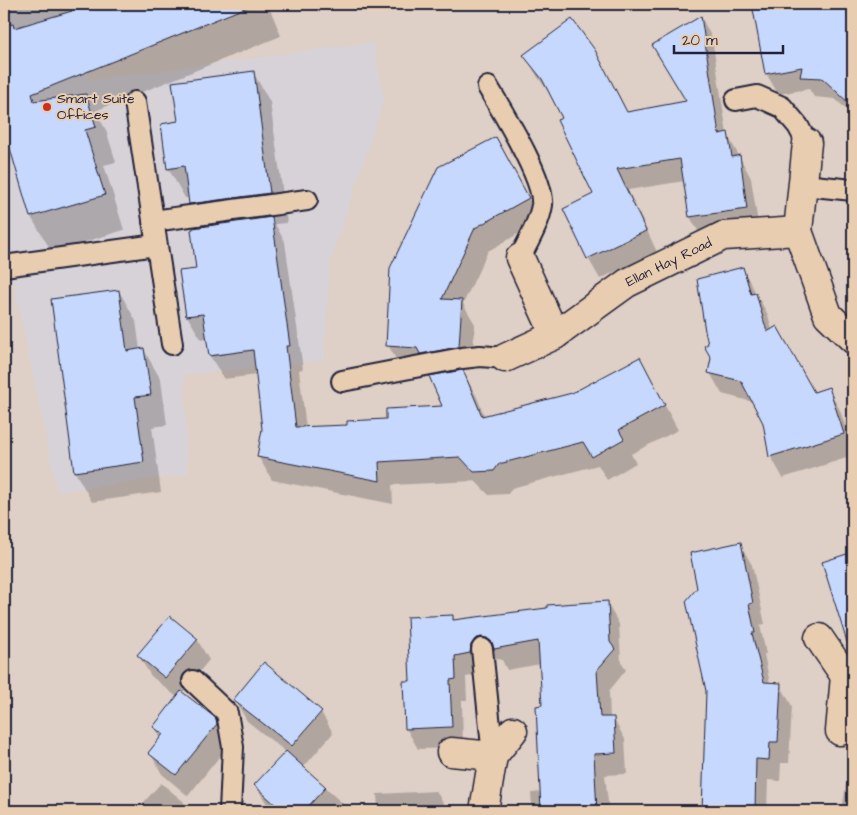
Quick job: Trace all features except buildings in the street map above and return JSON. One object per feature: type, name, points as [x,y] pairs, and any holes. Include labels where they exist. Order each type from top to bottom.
[{"type":"street","points":[[807,143],[798,231],[828,315],[853,340]]},
{"type":"street","name":"Ellan Hay Road","points":[[505,358],[555,335],[626,282],[723,236],[798,231]]},
{"type":"street","points":[[520,258],[555,335]]},
{"type":"street","points":[[819,638],[849,674],[840,731]]},
{"type":"street","points":[[484,811],[493,756],[513,731]]},
{"type":"street","points":[[452,752],[493,756]]},
{"type":"lane","points":[[488,87],[526,154],[538,184],[542,203],[536,225],[520,258]]},
{"type":"lane","points":[[736,100],[757,96],[782,107],[798,126],[807,143]]},
{"type":"lane","points":[[135,102],[172,344]]},
{"type":"lane","points":[[803,185],[853,190]]},
{"type":"lane","points":[[152,221],[307,200]]},
{"type":"lane","points":[[4,266],[156,245]]},
{"type":"lane","points":[[342,381],[462,358],[480,356],[505,358]]},
{"type":"lane","points":[[482,649],[493,756]]},
{"type":"lane","points":[[193,681],[227,713],[234,747],[230,811]]},
{"type":"shaded area","points":[[20,4],[56,4],[90,80],[373,42],[384,100],[330,262],[324,360],[184,375],[188,474],[57,492],[4,236],[4,8]]},
{"type":"place","name":"Smart Suite Offices","points":[[47,107]]}]
